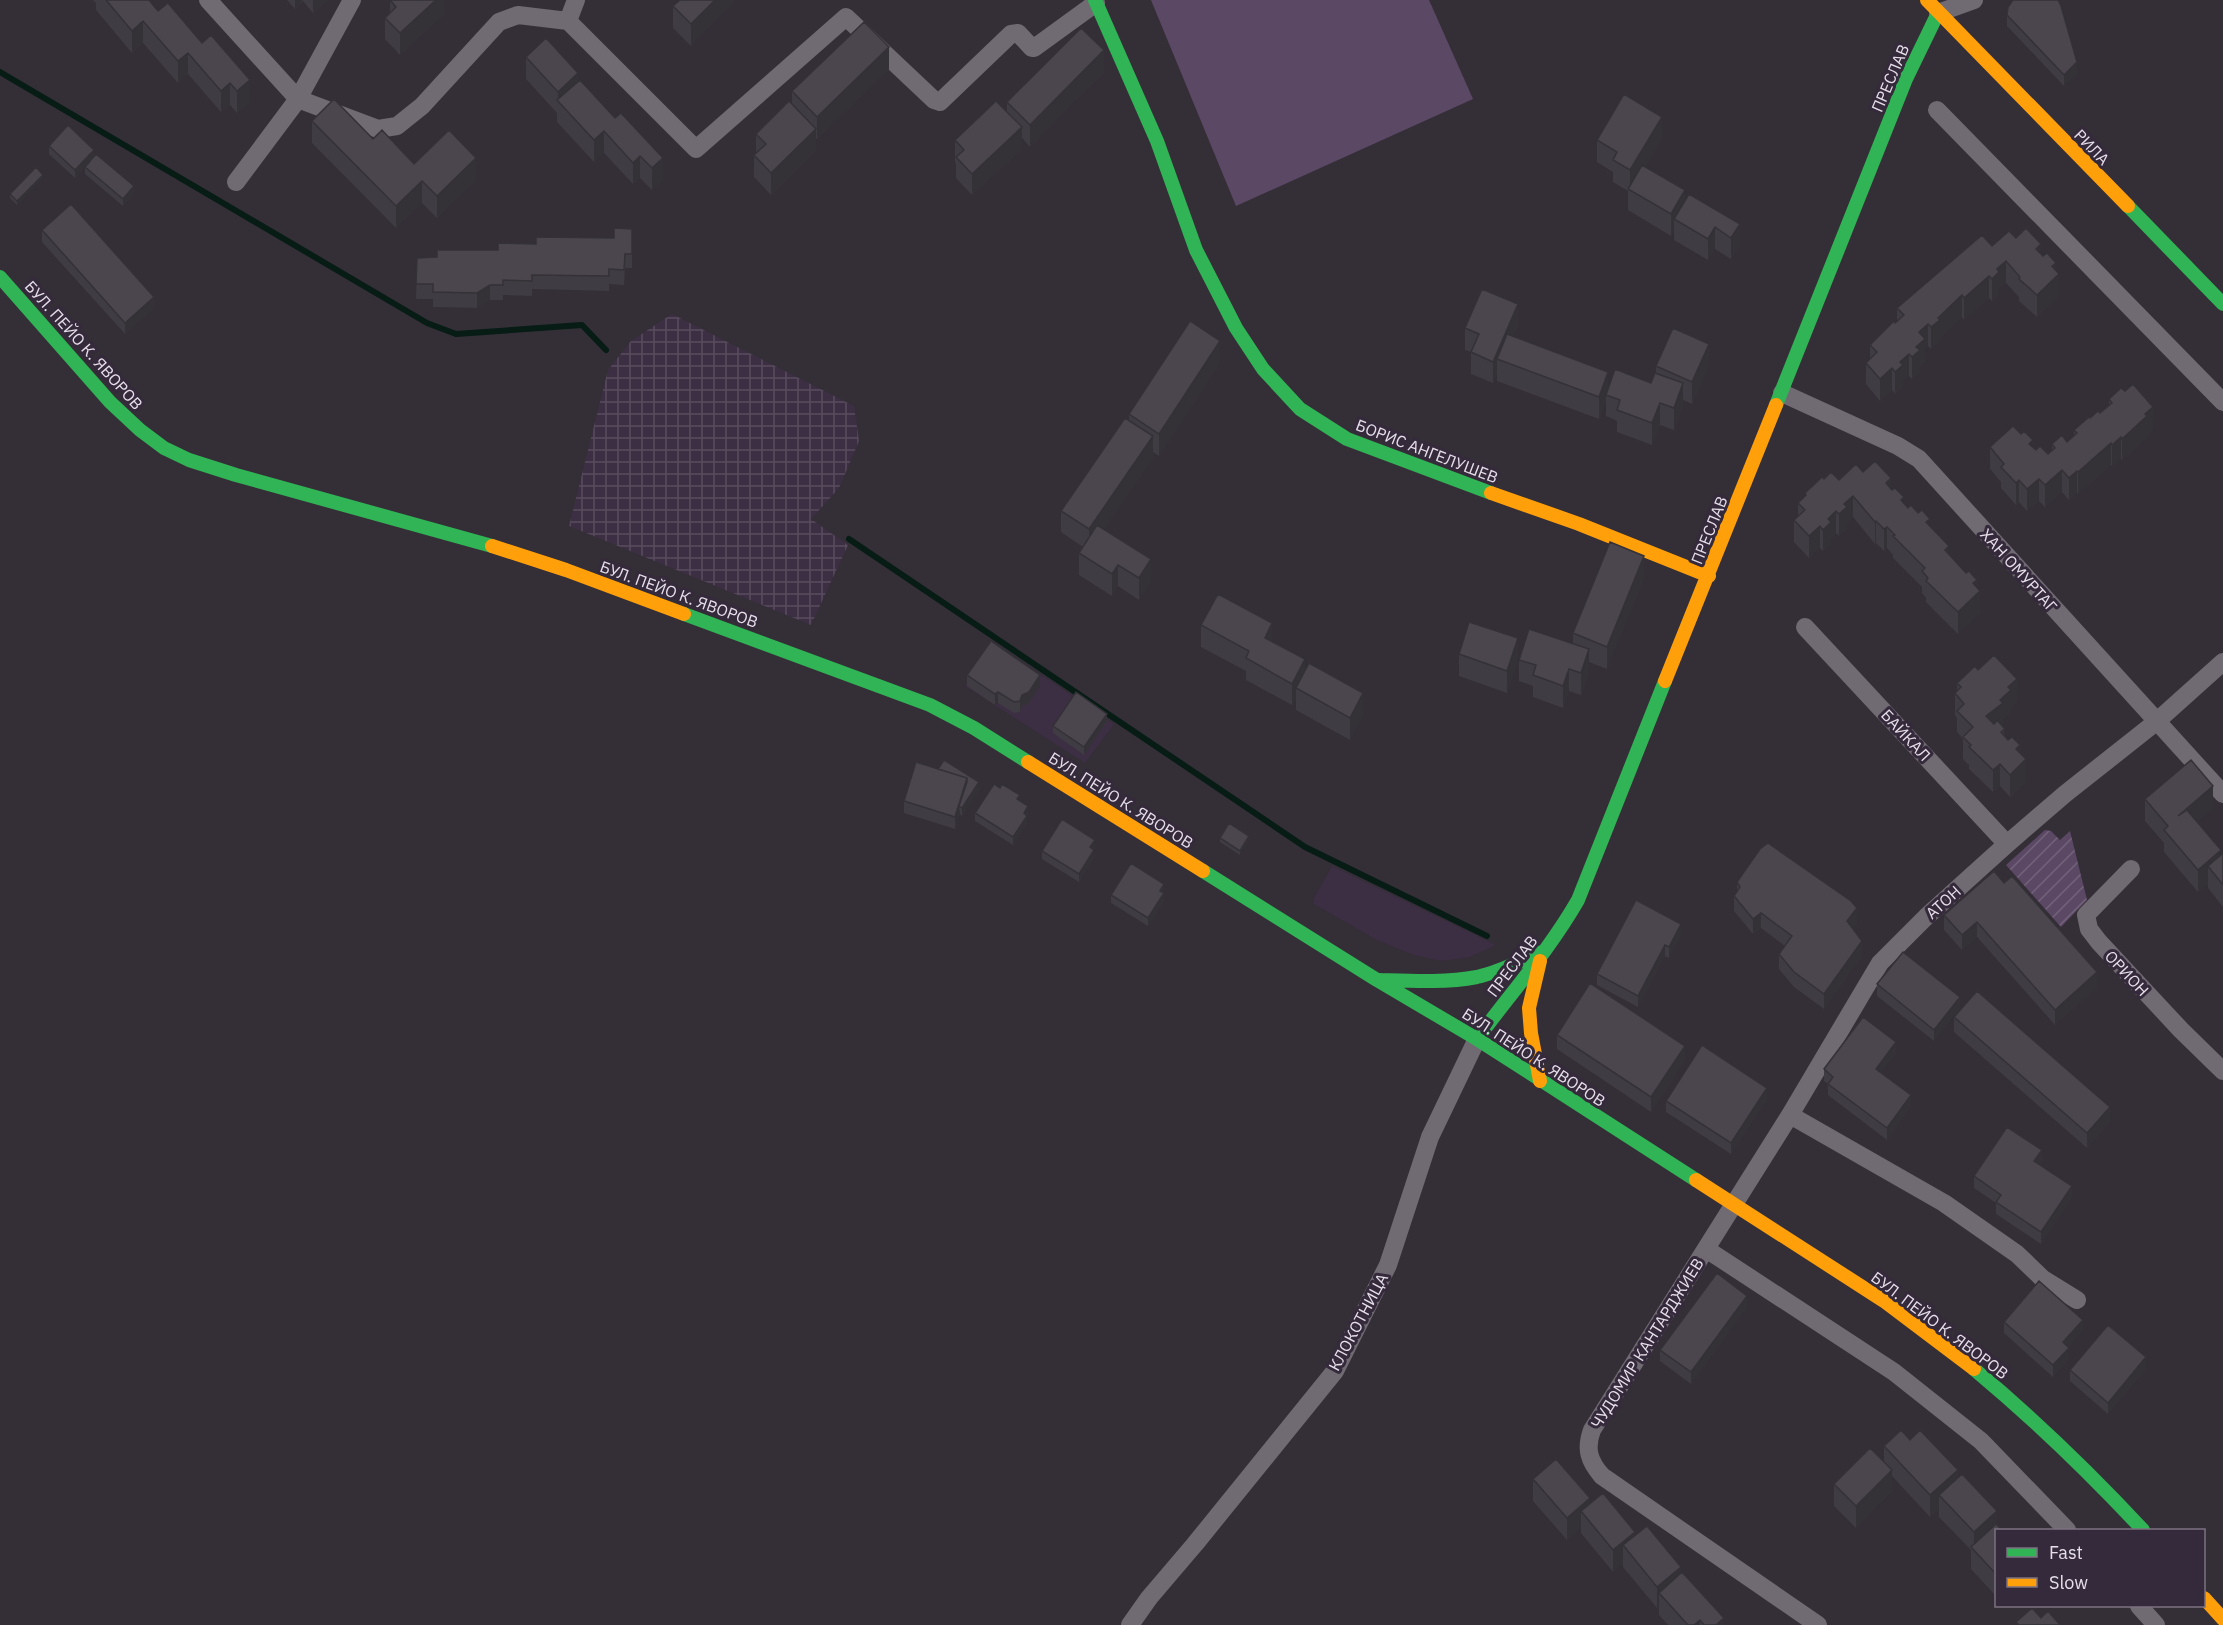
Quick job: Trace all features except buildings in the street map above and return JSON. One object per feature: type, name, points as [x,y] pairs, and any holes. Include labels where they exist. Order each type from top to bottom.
[{"type":"street","points":[[208,0],[298,99],[378,129],[398,126],[422,106],[499,22],[518,15],[568,21],[696,149],[846,8],[934,100],[940,102],[1011,34],[1018,33],[1034,48],[1095,2]]},
{"type":"street","points":[[236,182],[298,99],[352,0]]},
{"type":"street","points":[[568,21],[576,0]]},
{"type":"street","points":[[1932,6],[1974,0]]},
{"type":"street","name":"БОРИС АНГЕЛУШЕВ","points":[[1095,2],[1157,141],[1197,250],[1236,328],[1263,369],[1300,409],[1347,439],[1461,483],[1579,524],[1709,576]]},
{"type":"street","name":"РИЛА","points":[[1932,6],[2223,304]]},
{"type":"street","name":"ПРЕСЛАВ","points":[[1477,1039],[1569,919],[1578,900],[1782,393],[1906,79],[1932,6]]},
{"type":"street","points":[[1937,110],[2223,402]]},
{"type":"street","name":"БУЛ. ПЕЙО К. ЯВОРОВ","points":[[0,276],[110,402],[140,430],[164,448],[189,460],[236,476],[453,534],[566,570],[930,705],[967,724],[1377,980],[1477,1039],[1884,1301],[1951,1350],[2052,1437],[2087,1470],[2142,1529]]},
{"type":"street","name":"ХАН ОМУРТАГ","points":[[1782,393],[1898,446],[1919,459],[2223,794]]},
{"type":"street","name":"БАЙКАЛ","points":[[1805,627],[2007,844]]},
{"type":"street","name":"АТОН","points":[[1734,1204],[1880,963],[1926,917],[2007,844],[2064,794],[2156,722],[2223,662]]},
{"type":"street","name":"ОРИОН","points":[[2131,869],[2086,915],[2089,928],[2166,1015],[2223,1071]]},
{"type":"street","points":[[1377,980],[1463,979],[1490,974],[1542,952]]},
{"type":"street","points":[[1540,1081],[1529,1008],[1542,952]]},
{"type":"street","name":"КЛОКОТНИЦА","points":[[1130,1625],[1149,1598],[1335,1371],[1389,1265],[1430,1137],[1477,1039]]},
{"type":"street","points":[[1790,1115],[1944,1203],[2017,1254],[2043,1279],[2077,1300]]},
{"type":"street","name":"ЧУДОМИР КАНТАРДЖИЕВ","points":[[1734,1204],[1592,1430],[1588,1441],[1588,1452],[1593,1465],[1602,1476],[1818,1625]]},
{"type":"street","points":[[1706,1249],[1894,1372],[1981,1441],[2066,1529]]},
{"type":"street","points":[[2205,1599],[2223,1619]]},
{"type":"street","points":[[2141,1607],[2156,1625]]},
{"type":"shaded area","points":[[1151,0],[1429,0],[1473,99],[1236,206]]},
{"type":"shaded area","points":[[672,314],[854,406],[859,441],[839,488],[811,519],[848,545],[811,625],[569,526],[608,370],[631,341]]},
{"type":"shaded area","points":[[994,643],[1114,724],[1085,763],[965,686]]},
{"type":"shaded area","points":[[2045,830],[2051,831],[2060,840],[2070,831],[2087,900],[2061,927],[2006,865]]},
{"type":"shaded area","points":[[1332,866],[1496,945],[1470,957],[1441,961],[1414,955],[1377,940],[1314,904],[1314,898]]},
{"type":"waterway","points":[[0,72],[427,323],[456,334],[582,325],[606,350]]},
{"type":"waterway","points":[[849,539],[1305,847],[1487,936]]},
{"type":"traffic: fast","points":[[1095,0],[1157,141],[1196,250],[1236,328],[1263,369],[1300,409],[1347,439],[1491,493]]},
{"type":"traffic: fast","points":[[1776,405],[1906,79],[1938,13]]},
{"type":"traffic: fast","points":[[2128,206],[2223,304]]},
{"type":"traffic: fast","points":[[0,277],[110,402],[140,430],[164,448],[189,460],[236,475],[492,546]]},
{"type":"traffic: fast","points":[[684,614],[930,705],[974,728],[1028,762]]},
{"type":"traffic: fast","points":[[1477,1039],[1543,953],[1578,900],[1665,681]]},
{"type":"traffic: fast","points":[[1203,871],[1377,980],[1477,1039],[1696,1180]]},
{"type":"traffic: fast","points":[[1379,980],[1440,981],[1477,977],[1542,952]]},
{"type":"traffic: fast","points":[[1974,1369],[2061,1447],[2142,1529]]},
{"type":"traffic: slow","points":[[1927,0],[2128,206]]},
{"type":"traffic: slow","points":[[1665,681],[1776,405]]},
{"type":"traffic: slow","points":[[1491,493],[1579,524],[1709,576]]},
{"type":"traffic: slow","points":[[492,546],[566,570],[684,614]]},
{"type":"traffic: slow","points":[[1028,762],[1203,871]]},
{"type":"traffic: slow","points":[[1540,961],[1529,1008],[1540,1081]]},
{"type":"traffic: slow","points":[[1696,1180],[1884,1301],[1974,1369]]},
{"type":"traffic: slow","points":[[2205,1599],[2223,1619]]}]
